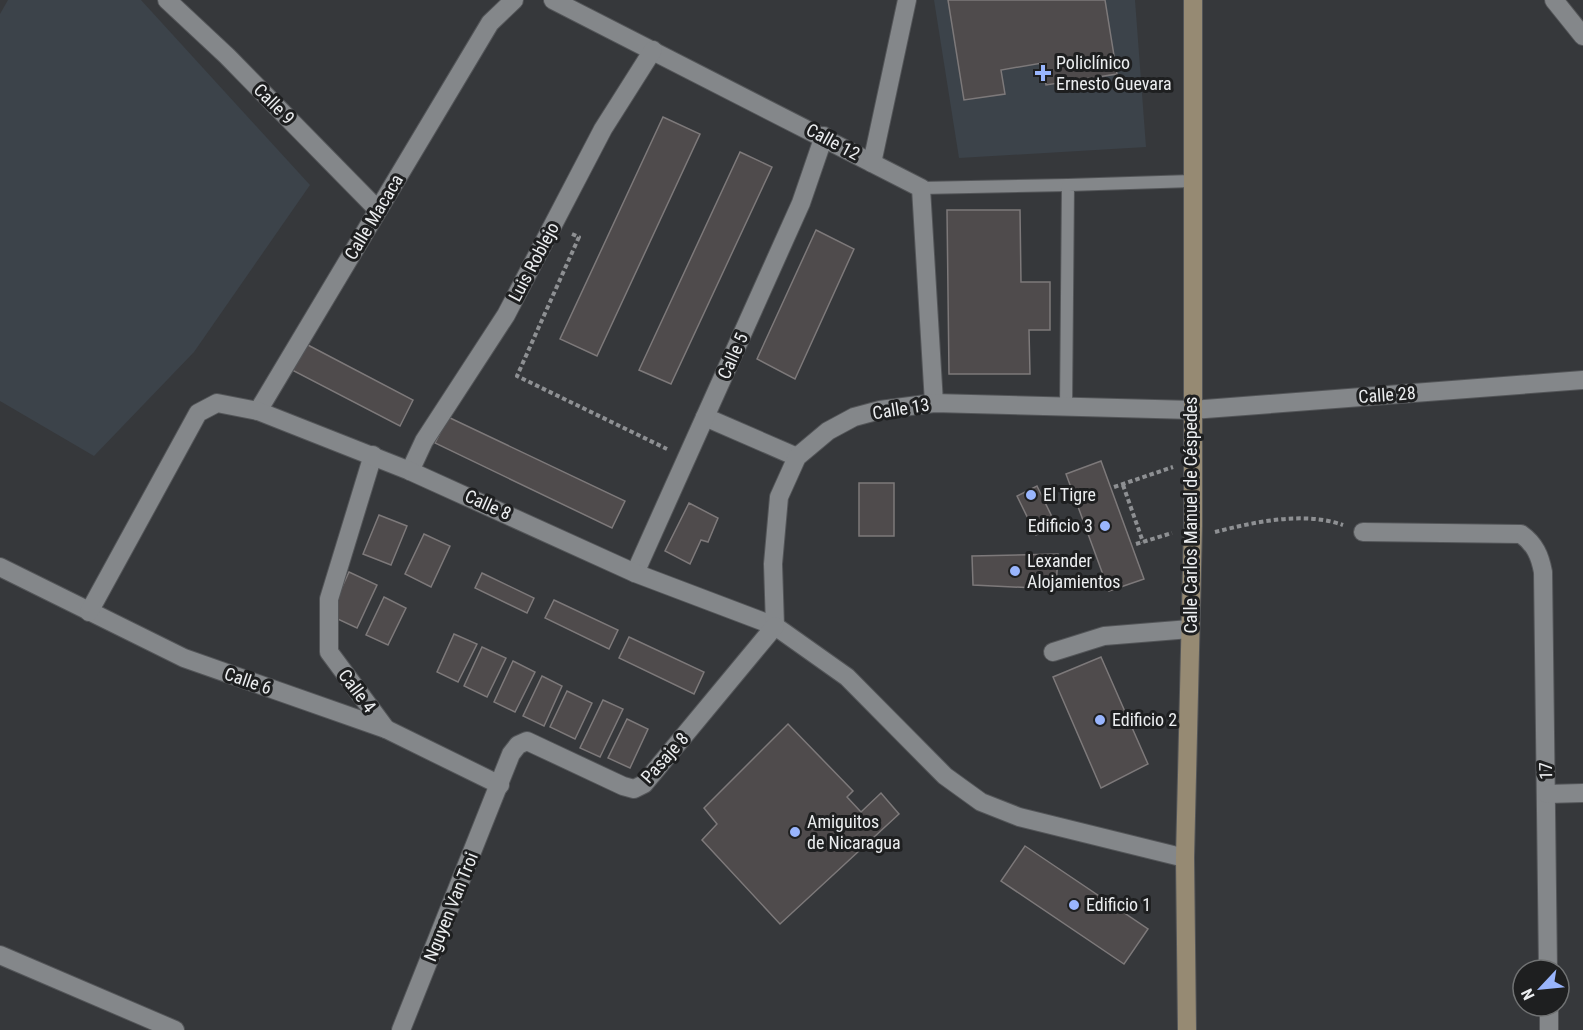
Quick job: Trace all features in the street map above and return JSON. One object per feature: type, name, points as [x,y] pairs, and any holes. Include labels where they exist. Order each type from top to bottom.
[{"type":"main road","name":"Calle Carlos Manuel de Céspedes","points":[[1187,1030],[1185,858],[1192,531],[1193,0]]},
{"type":"street","name":"Calle 9","points":[[167,0],[226,56],[378,210]]},
{"type":"street","name":"Calle Macaca","points":[[258,411],[490,23],[514,0]]},
{"type":"street","name":"Calle 12","points":[[553,0],[824,136],[921,188]]},
{"type":"street","points":[[872,163],[907,0]]},
{"type":"street","points":[[1554,0],[1583,36]]},
{"type":"street","name":"Luis Roblejo","points":[[410,471],[424,441],[506,315],[603,129],[653,50]]},
{"type":"street","name":"Calle 5","points":[[635,573],[801,203],[824,136]]},
{"type":"street","points":[[921,188],[934,403]]},
{"type":"street","name":"Calle 28","points":[[1192,410],[1583,380]]},
{"type":"street","name":"Calle 8","points":[[89,612],[198,413],[217,403],[258,411],[373,455],[635,573],[775,626],[847,677],[945,777],[981,802],[1019,817],[1185,858]]},
{"type":"street","name":"Calle 13","points":[[775,626],[773,564],[779,497],[797,457],[828,431],[854,417],[880,410],[934,403],[1192,410]]},
{"type":"street","points":[[705,417],[797,457]]},
{"type":"street","name":"Calle 4","points":[[373,455],[329,598],[329,652],[386,729]]},
{"type":"street","name":"17","points":[[1363,532],[1521,534],[1535,548],[1543,572],[1548,958]]},
{"type":"street","name":"Calle 6","points":[[0,567],[184,658],[386,729],[500,785]]},
{"type":"street","name":"Pasaje 8","points":[[518,745],[527,741],[634,789],[644,784],[775,626]]},
{"type":"street","points":[[1053,652],[1104,636],[1190,629]]},
{"type":"street","name":"Nguyen Van Troi","points":[[401,1030],[511,754],[518,745]]},
{"type":"street","points":[[1547,794],[1583,794]]},
{"type":"street","points":[[0,955],[175,1030]]},
{"type":"lane","points":[[921,188],[1192,181]]},
{"type":"lane","points":[[1066,406],[1068,185]]},
{"type":"path","points":[[552,226],[579,237],[517,376],[685,458]]},
{"type":"path","points":[[1114,487],[1192,461]]},
{"type":"path","points":[[1123,485],[1143,542]]},
{"type":"path","points":[[1136,544],[1192,531],[1322,517],[1363,532]]},
{"type":"shaded area","points":[[8,0],[141,0],[310,185],[194,352],[94,456],[0,401],[0,14]]},
{"type":"shaded area","name":"Policlínico Ernesto Guevara","points":[[934,0],[1135,0],[1146,147],[959,158]]},
{"type":"building","points":[[948,0],[1105,0],[1117,74],[1046,85],[1042,63],[1001,70],[1005,94],[964,100]]},
{"type":"building","points":[[663,117],[700,134],[597,356],[560,339]]},
{"type":"building","points":[[740,152],[772,167],[671,384],[639,370]]},
{"type":"building","points":[[947,210],[1020,210],[1021,282],[1050,282],[1050,330],[1029,330],[1030,374],[949,374]]},
{"type":"building","points":[[816,230],[854,249],[795,379],[757,359]]},
{"type":"building","points":[[306,344],[413,400],[400,426],[292,370]]},
{"type":"building","points":[[448,417],[625,501],[612,528],[435,443]]},
{"type":"building","name":"Edificio 3","points":[[1101,461],[1144,579],[1109,591],[1066,474]]},
{"type":"building","points":[[859,483],[894,483],[894,536],[859,536]]},
{"type":"building","points":[[1037,486],[1056,525],[1036,535],[1017,496]]},
{"type":"building","points":[[689,503],[718,518],[708,542],[701,540],[690,564],[665,551]]},
{"type":"building","points":[[379,515],[407,526],[391,565],[363,554]]},
{"type":"building","points":[[424,534],[450,546],[431,587],[405,574]]},
{"type":"building","name":"Lexander Alojamientos","points":[[1058,554],[1056,589],[973,585],[972,556]]},
{"type":"building","points":[[349,572],[377,585],[357,628],[329,615]]},
{"type":"building","points":[[482,573],[534,598],[527,613],[475,588]]},
{"type":"building","points":[[384,597],[406,608],[388,645],[366,635]]},
{"type":"building","points":[[554,600],[618,630],[609,649],[545,618]]},
{"type":"building","points":[[454,634],[477,644],[458,682],[437,672]]},
{"type":"building","points":[[629,637],[704,672],[694,694],[619,658]]},
{"type":"building","points":[[482,647],[506,658],[487,697],[464,686]]},
{"type":"building","name":"Edificio 2","points":[[1101,657],[1148,764],[1101,788],[1053,677]]},
{"type":"building","points":[[513,661],[535,672],[515,712],[494,702]]},
{"type":"building","points":[[542,676],[562,686],[544,726],[523,716]]},
{"type":"building","points":[[567,691],[592,703],[575,739],[550,727]]},
{"type":"building","points":[[603,700],[623,709],[600,757],[580,748]]},
{"type":"building","points":[[627,719],[648,729],[630,768],[608,758]]},
{"type":"building","name":"Amiguitos de Nicaragua","points":[[788,724],[853,791],[847,797],[861,812],[881,793],[899,814],[780,924],[702,840],[717,824],[704,808]]},
{"type":"building","name":"Edificio 1","points":[[1025,846],[1148,929],[1124,964],[1001,881]]},
{"type":"place","name":"Policlínico Ernesto Guevara","points":[[1043,73]]},
{"type":"place","name":"El Tigre","points":[[1031,495]]},
{"type":"place","name":"Edificio 3","points":[[1105,526]]},
{"type":"place","name":"Lexander Alojamientos","points":[[1015,571]]},
{"type":"place","name":"Edificio 2","points":[[1100,720]]},
{"type":"place","name":"Amiguitos de Nicaragua","points":[[795,832]]},
{"type":"place","name":"Edificio 1","points":[[1074,905]]}]
